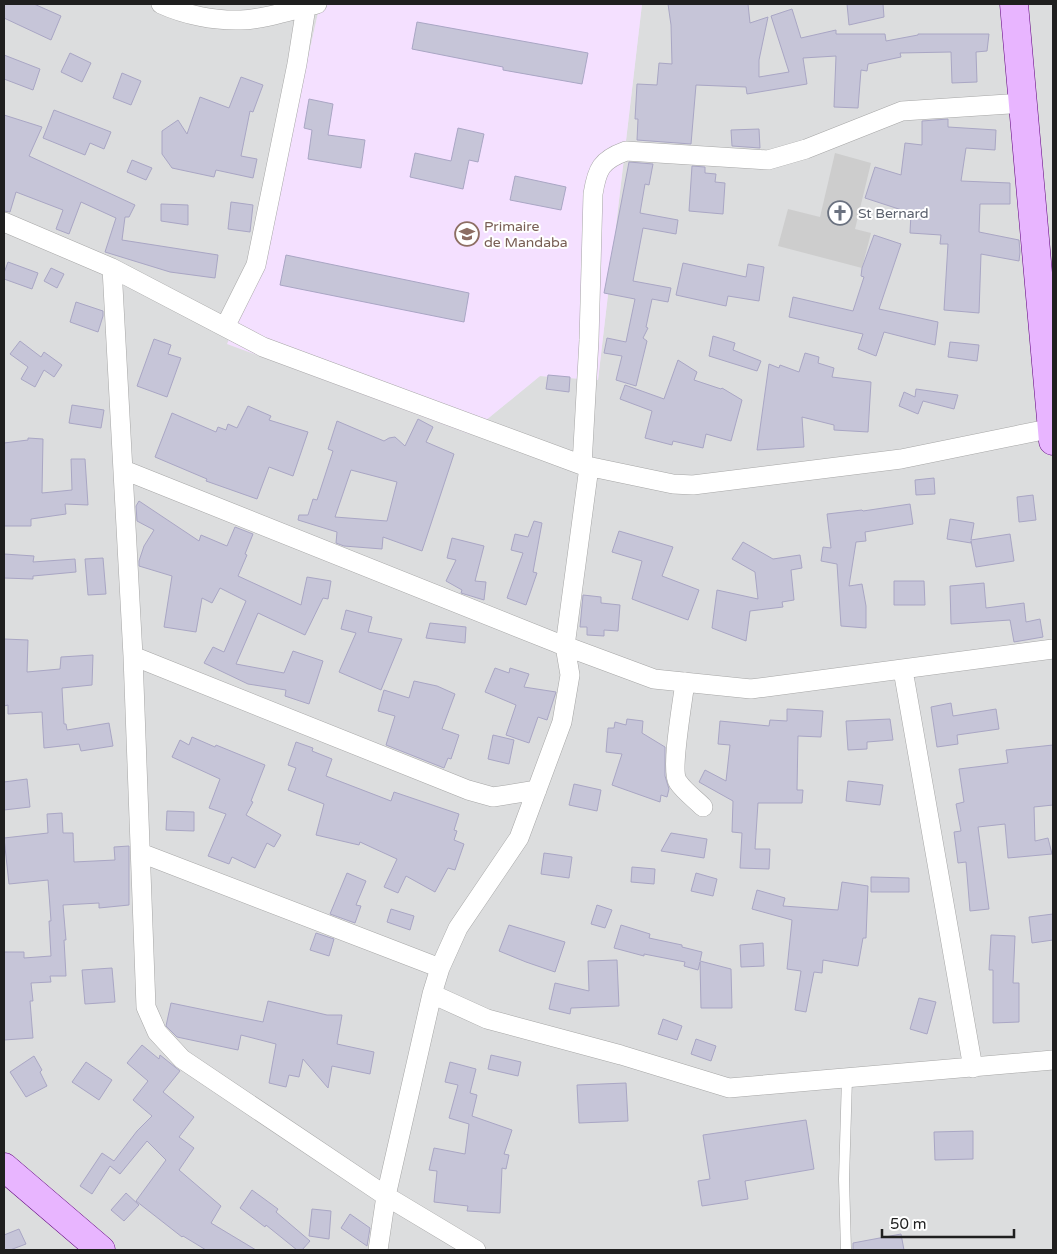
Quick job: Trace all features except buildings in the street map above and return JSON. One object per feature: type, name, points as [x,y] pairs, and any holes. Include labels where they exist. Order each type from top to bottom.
[{"type":"street","points":[[161,4],[206,17],[241,20],[284,13],[312,5]]},
{"type":"street","points":[[4,222],[112,268],[264,347],[586,466],[673,484],[693,485],[901,459],[1053,432],[1014,4]]},
{"type":"street","points":[[224,327],[256,265],[297,64],[312,5]]},
{"type":"street","points":[[378,1250],[386,1196],[432,994],[440,968],[458,928],[519,838],[562,722],[570,675],[565,646],[586,466],[593,194],[596,175],[602,164],[613,156],[626,152],[768,160],[806,149],[902,111],[1024,103]]},
{"type":"street","points":[[112,268],[124,470],[146,1007],[157,1032],[182,1059],[386,1196],[476,1250]]},
{"type":"street","points":[[124,470],[565,646],[654,679],[751,689],[1053,649]]},
{"type":"street","points":[[132,656],[468,790],[493,797],[537,790]]},
{"type":"street","points":[[903,670],[973,1068]]},
{"type":"street","points":[[685,682],[677,741],[676,776],[679,784],[703,807]]},
{"type":"street","points":[[140,853],[440,968]]},
{"type":"street","points":[[432,994],[487,1019],[621,1055],[728,1088],[1053,1060]]},
{"type":"street","points":[[4,1168],[100,1250]]},
{"type":"lane","points":[[846,1250],[844,1179],[847,1078]]},
{"type":"shaded area","points":[[4,4],[320,4],[264,255],[469,434],[540,376],[598,380],[642,4],[1053,4],[1053,1250],[4,1250]]},
{"type":"shaded area","points":[[320,4],[642,4],[598,380],[540,376],[469,434],[227,344],[264,255]]},
{"type":"shaded area","name":"St Bernard","points":[[835,153],[871,163],[855,229],[871,233],[862,268],[778,246],[788,209],[820,217]]},
{"type":"place","name":"St Bernard","points":[[840,213]]},
{"type":"place","name":"Primaire de Mandaba","points":[[467,234]]}]
